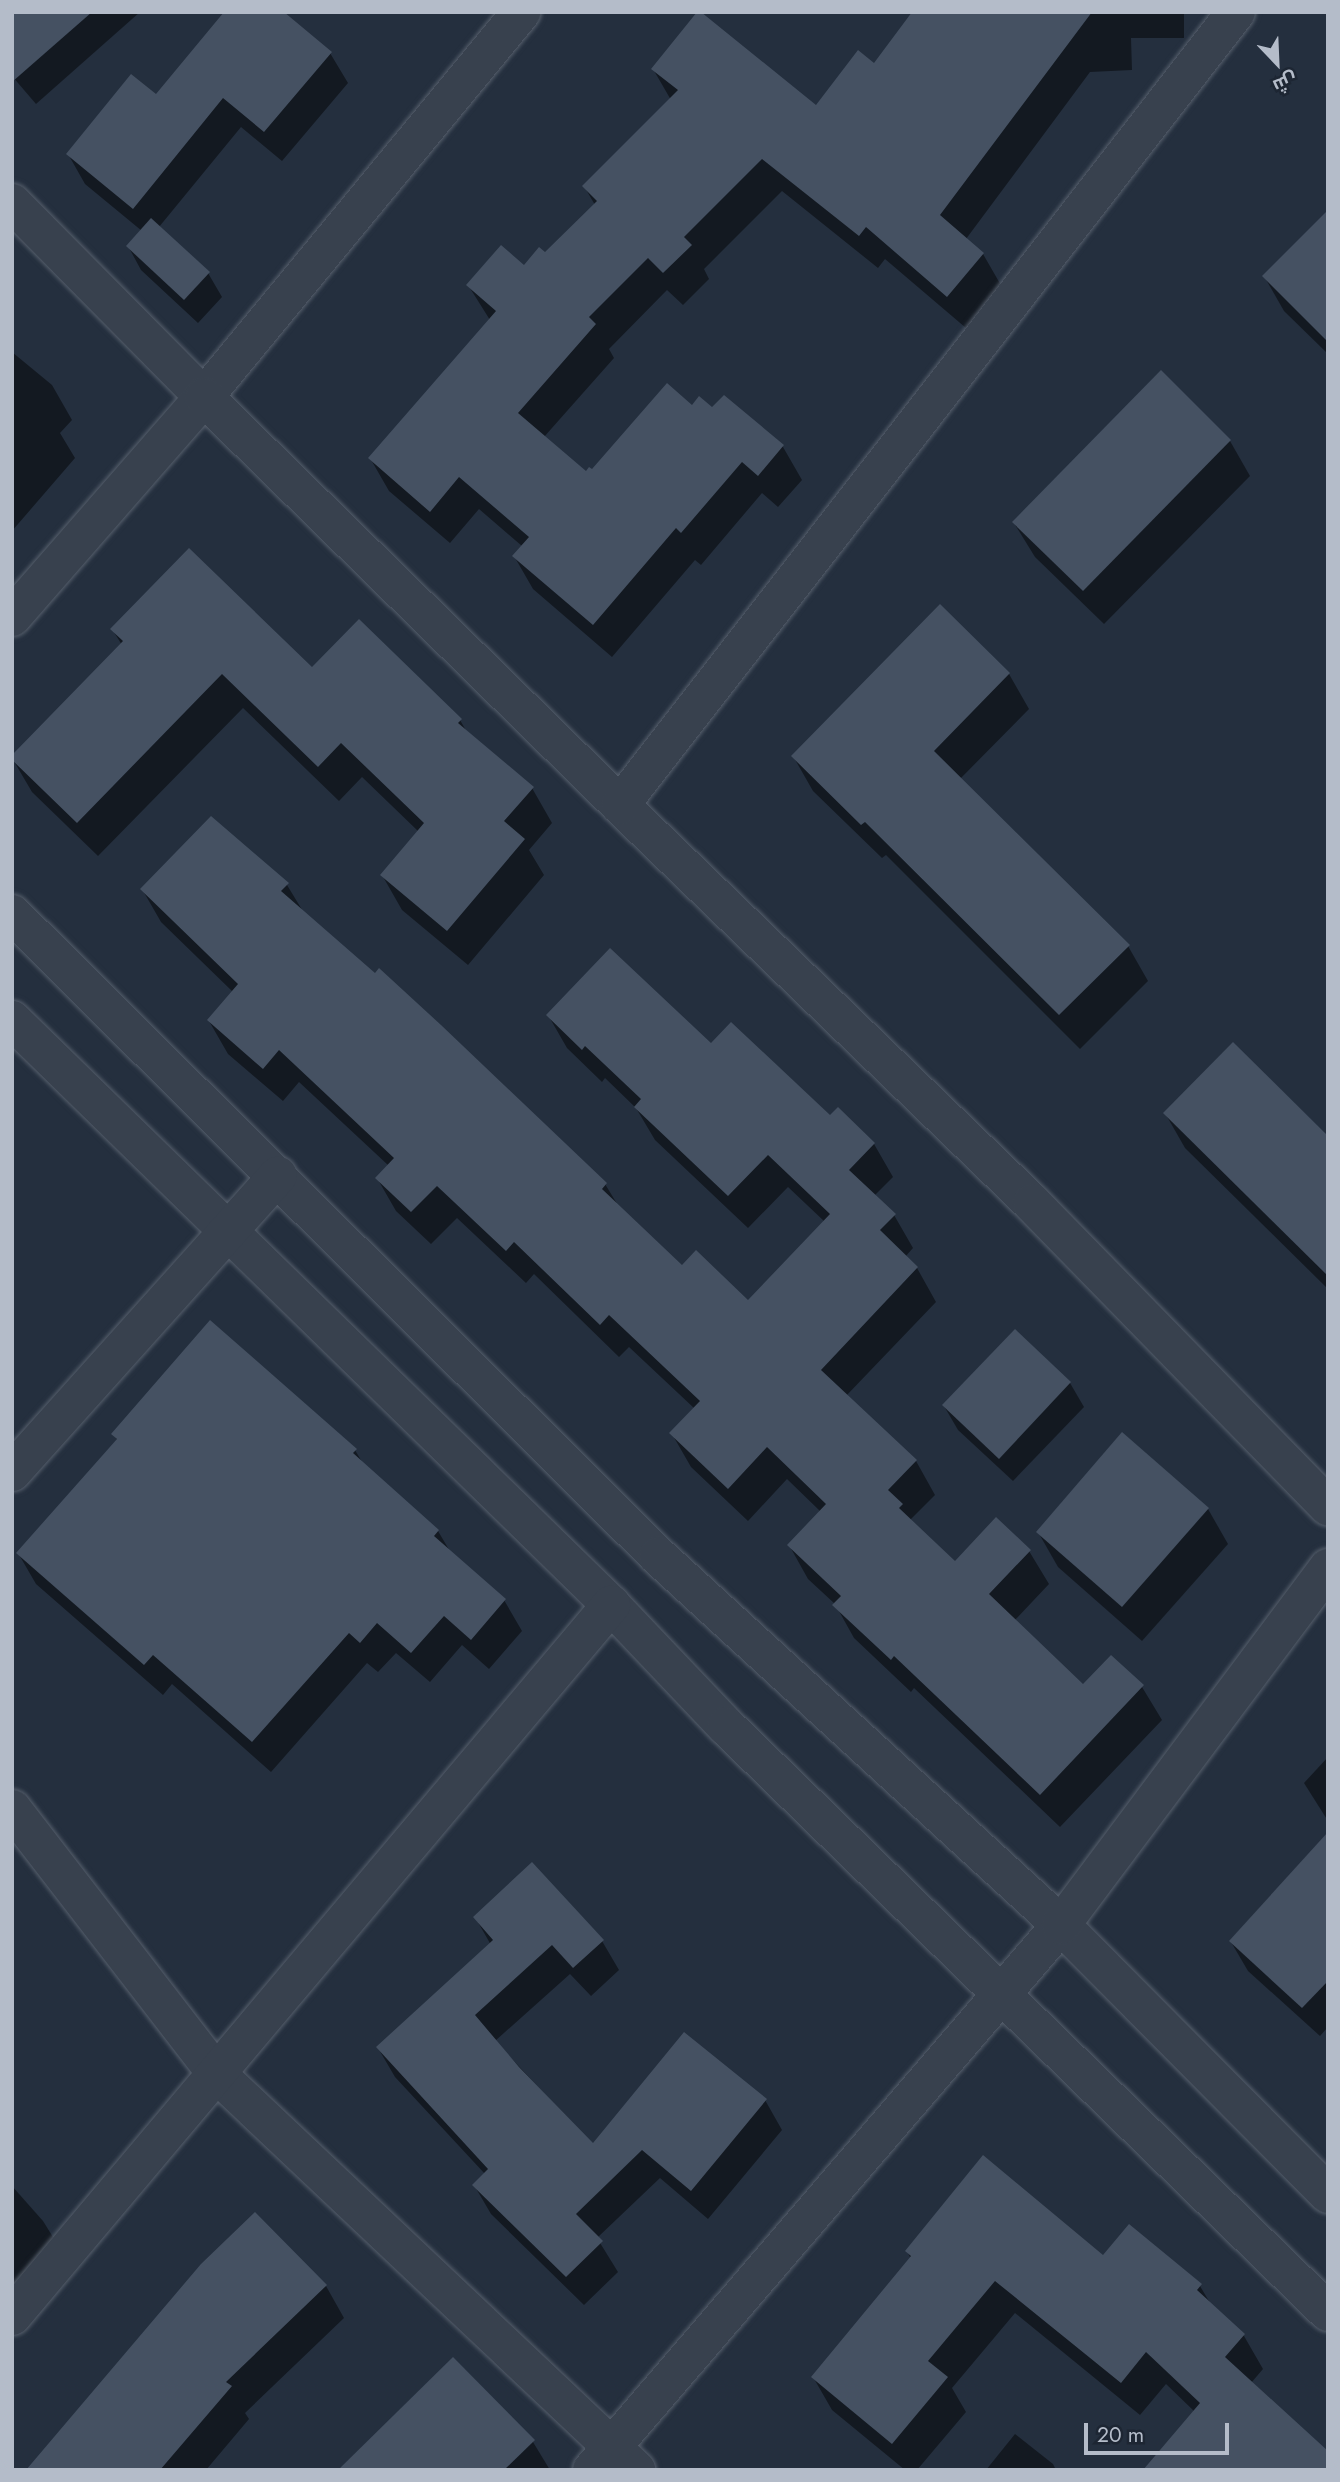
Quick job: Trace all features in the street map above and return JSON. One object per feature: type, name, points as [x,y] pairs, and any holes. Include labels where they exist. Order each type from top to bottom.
[{"type":"street","points":[[12,617],[204,397],[521,12]]},
{"type":"street","points":[[620,806],[1236,12]]},
{"type":"street","points":[[12,203],[204,397],[620,806],[1032,1203],[1328,1506]]},
{"type":"street","points":[[12,914],[658,1556],[1061,1925],[1328,2194]]},
{"type":"street","points":[[12,1020],[611,1605],[726,1726],[1328,2312]]},
{"type":"street","points":[[12,1472],[278,1176]]},
{"type":"street","points":[[12,1809],[217,2074],[613,2462],[1061,1925],[1328,1568]]},
{"type":"street","points":[[12,2316],[611,1605]]},
{"type":"building","points":[[12,12],[92,12],[12,82]]},
{"type":"building","points":[[224,12],[284,12],[332,52],[264,132],[223,98],[133,209],[66,154],[131,74],[156,94]]},
{"type":"building","points":[[697,12],[701,12],[816,105],[858,50],[874,63],[912,12],[1092,12],[940,215],[984,253],[947,297],[866,227],[859,236],[762,159],[684,237],[692,245],[663,273],[648,258],[589,317],[596,324],[518,413],[586,471],[589,467],[592,469],[667,383],[692,405],[699,396],[712,407],[724,395],[784,445],[758,476],[742,462],[681,533],[676,528],[593,625],[512,556],[529,537],[459,477],[430,512],[368,458],[496,311],[466,285],[501,245],[524,265],[539,247],[545,252],[597,201],[582,186],[678,90],[651,69]]},
{"type":"building","points":[[1328,210],[1328,342],[1262,276]]},
{"type":"building","points":[[151,218],[210,272],[184,300],[126,246]]},
{"type":"building","points":[[1161,370],[1231,440],[1083,591],[1012,522]]},
{"type":"building","points":[[189,548],[312,667],[359,619],[462,719],[458,723],[534,787],[504,821],[525,839],[447,931],[380,875],[424,823],[341,743],[318,767],[222,674],[77,823],[12,760],[12,755],[123,641],[110,629]]},
{"type":"building","points":[[940,604],[1010,673],[934,751],[1130,945],[1059,1015],[865,822],[861,825],[791,756]]},
{"type":"building","points":[[211,816],[289,883],[281,891],[375,973],[379,968],[607,1183],[602,1189],[682,1265],[696,1250],[748,1300],[830,1214],[768,1155],[728,1196],[634,1107],[641,1099],[585,1046],[582,1050],[546,1015],[610,948],[711,1043],[731,1022],[830,1115],[838,1107],[875,1143],[849,1170],[896,1214],[880,1230],[918,1267],[821,1370],[917,1460],[888,1490],[903,1504],[899,1508],[955,1561],[996,1517],[1031,1550],[989,1594],[1083,1684],[1111,1655],[1144,1685],[1040,1795],[894,1656],[891,1660],[832,1605],[841,1596],[787,1545],[826,1504],[767,1447],[728,1489],[669,1433],[700,1401],[609,1315],[600,1325],[514,1242],[506,1251],[437,1186],[411,1212],[375,1178],[394,1158],[279,1050],[263,1069],[207,1020],[238,984],[140,889]]},
{"type":"building","points":[[1233,1042],[1328,1136],[1328,1276],[1163,1113]]},
{"type":"building","points":[[210,1320],[357,1449],[353,1453],[439,1530],[434,1536],[506,1599],[471,1640],[444,1616],[411,1653],[377,1623],[360,1643],[349,1633],[252,1742],[153,1655],[144,1665],[16,1553],[117,1439],[111,1434]]},
{"type":"building","points":[[1015,1329],[1071,1382],[999,1459],[942,1405]]},
{"type":"building","points":[[1122,1432],[1209,1508],[1122,1607],[1036,1532]]},
{"type":"building","points":[[1328,1832],[1328,1981],[1302,2008],[1229,1941]]},
{"type":"building","points":[[532,1862],[604,1940],[573,1968],[552,1945],[475,2015],[519,2067],[593,2143],[684,2032],[767,2099],[691,2191],[642,2150],[576,2214],[603,2241],[566,2277],[472,2185],[488,2169],[376,2047],[493,1940],[473,1917]]},
{"type":"building","points":[[983,2155],[1103,2255],[1129,2224],[1202,2284],[1197,2290],[1245,2334],[1225,2357],[1328,2451],[1328,2470],[1143,2470],[1200,2403],[1146,2352],[1121,2383],[995,2281],[928,2361],[948,2377],[892,2444],[811,2377],[911,2256],[905,2251]]},
{"type":"building","points":[[255,2212],[327,2285],[226,2382],[232,2386],[160,2470],[26,2470],[201,2264]]},
{"type":"building","points":[[453,2357],[535,2440],[504,2470],[338,2470]]}]
